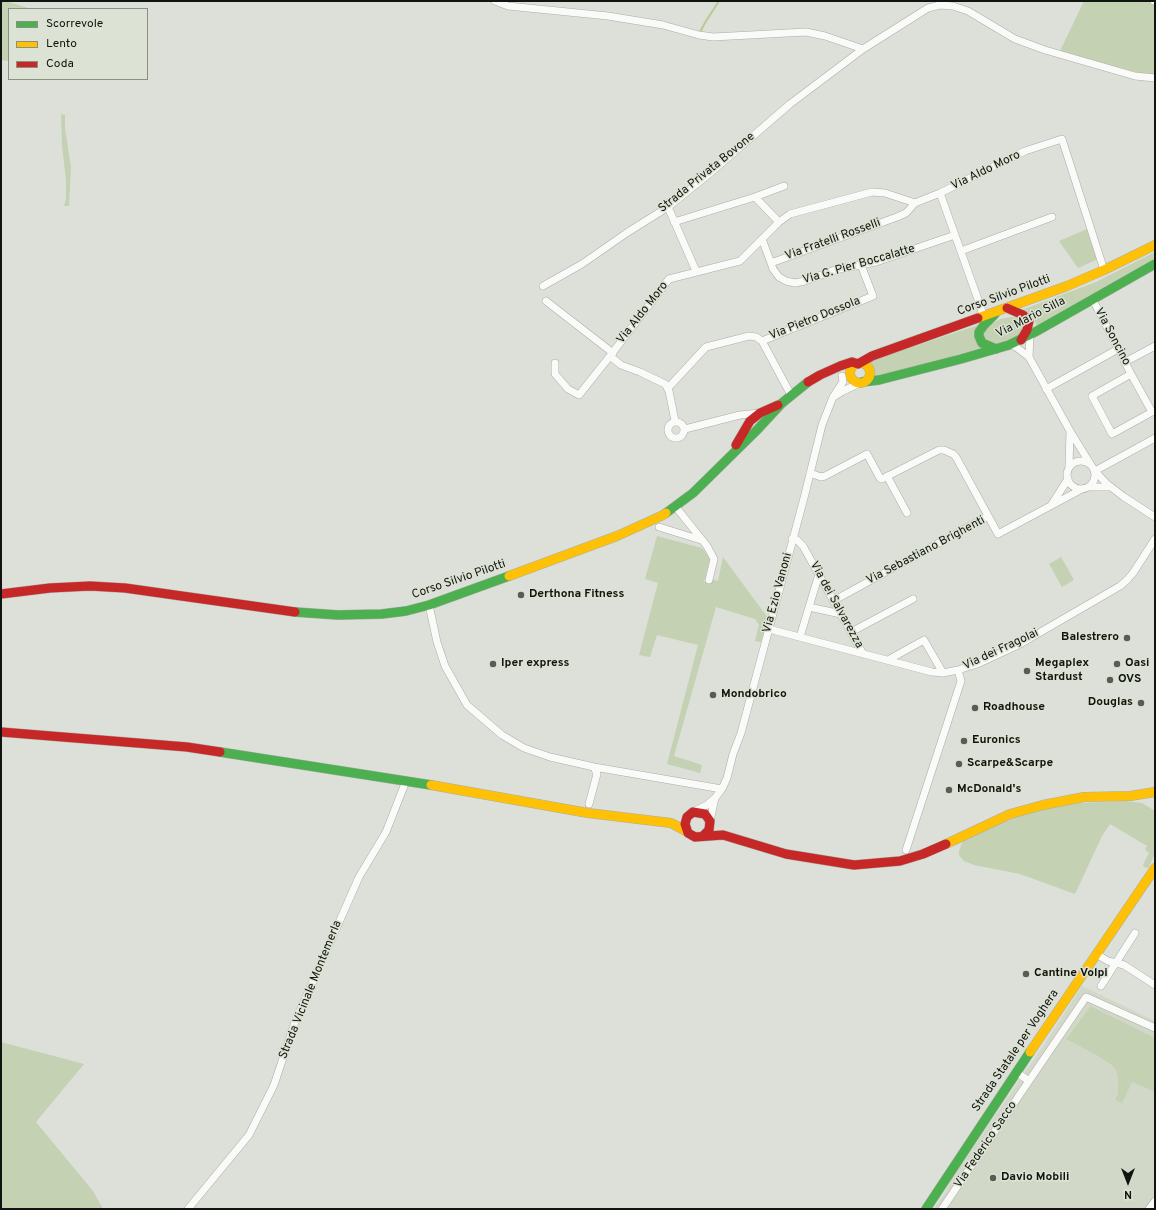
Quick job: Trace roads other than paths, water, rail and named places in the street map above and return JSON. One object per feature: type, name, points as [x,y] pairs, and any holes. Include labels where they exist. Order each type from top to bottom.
[{"type":"street","points":[[495,1],[508,6],[608,16],[663,25],[699,35],[713,37],[806,32],[825,36],[862,49]]},
{"type":"street","points":[[941,3],[968,11],[1015,39],[1046,50],[1135,76],[1155,78]]},
{"type":"street","name":"Strada Privata Bovone","points":[[543,286],[582,264],[628,232],[668,207],[709,174],[790,104],[862,49],[928,8],[941,3]]},
{"type":"street","name":"Via Aldo Moro","points":[[555,363],[555,374],[568,389],[579,395],[612,355],[669,279],[740,260],[779,222],[790,214],[872,192],[885,193],[915,203],[940,193],[1025,151],[1062,139],[1104,270]]},
{"type":"street","points":[[674,222],[755,197],[784,186]]},
{"type":"street","points":[[940,193],[984,321]]},
{"type":"street","points":[[755,197],[779,222]]},
{"type":"street","name":"Via Fratelli Rosselli","points":[[762,239],[771,263],[897,217],[906,213],[915,203]]},
{"type":"street","points":[[668,207],[696,271]]},
{"type":"street","points":[[961,251],[1052,217]]},
{"type":"street","name":"Via G. Pier Boccalatte","points":[[771,263],[773,269],[779,277],[786,282],[795,283],[835,270],[876,262],[955,235]]},
{"type":"street","name":"Corso Silvio Pilotti","points":[[1003,310],[1067,286],[1155,245]]},
{"type":"street","name":"Via Mario Silla","points":[[862,382],[886,378],[1009,345],[1021,340],[1155,264]]},
{"type":"street","name":"Via Pietro Dossola","points":[[791,395],[762,341],[873,296],[861,265]]},
{"type":"street","name":"Via Soncino","points":[[1092,300],[1152,412],[1112,434],[1092,396],[1131,374]]},
{"type":"street","points":[[546,301],[612,355],[621,365],[659,381],[668,388],[675,421]]},
{"type":"street","points":[[996,349],[985,345],[979,340],[979,332],[984,321],[1003,310],[1023,315],[1029,321],[1027,330],[1021,340]]},
{"type":"street","name":"Corso Silvio Pilotti","points":[[1,594],[57,587],[90,586],[125,588],[292,612],[338,615],[382,614],[406,611],[429,605],[617,536],[661,516],[692,493],[791,395],[820,375],[852,362],[858,364],[872,356],[984,321]]},
{"type":"street","points":[[1029,357],[1030,335]]},
{"type":"street","points":[[668,388],[706,347],[749,336],[756,337],[762,341]]},
{"type":"street","points":[[1009,345],[1016,347],[1029,357],[1070,431],[1093,468],[1094,482],[1086,488]]},
{"type":"street","points":[[1125,362],[1155,346]]},
{"type":"street","points":[[1046,389],[1118,349]]},
{"type":"street","points":[[834,397],[868,378],[869,370],[863,364],[853,366],[850,372],[853,380]]},
{"type":"street","points":[[820,375],[835,373],[858,382],[862,382]]},
{"type":"street","name":"Via Ezio Vanoni","points":[[715,798],[722,789],[741,733],[822,425],[834,397],[843,382],[842,376]]},
{"type":"street","name":"Corso Silvio Pilotti","points":[[728,459],[750,421],[757,415],[782,403]]},
{"type":"street","points":[[684,429],[734,416],[747,413],[757,415],[759,420],[758,428],[747,427],[734,416]]},
{"type":"street","points":[[675,421],[682,424],[684,429],[683,434],[679,438],[671,437],[667,429],[670,424],[675,421]]},
{"type":"street","points":[[1070,431],[1070,467],[1068,471],[1068,479],[1071,485],[1076,488],[1111,487]]},
{"type":"street","points":[[1093,468],[1155,438]]},
{"type":"street","points":[[810,473],[821,477],[825,476],[867,454],[880,478],[882,479],[939,450],[949,452],[956,457],[988,516]]},
{"type":"street","points":[[1070,467],[1076,462],[1084,461],[1093,468],[1111,487],[1155,517]]},
{"type":"street","points":[[887,476],[907,513]]},
{"type":"street","name":"Via Sebastiano Brighenti","points":[[1052,504],[1068,479]]},
{"type":"street","name":"Via Sebastiano Brighenti","points":[[833,600],[988,516],[998,534],[1052,504],[1086,488]]},
{"type":"street","points":[[675,506],[707,546],[714,559],[709,580]]},
{"type":"street","points":[[659,527],[701,540]]},
{"type":"street","name":"Via dei Salvarezza","points":[[792,539],[797,540],[803,546],[863,654]]},
{"type":"street","name":"Via dei Fragolai","points":[[769,629],[932,672],[943,673],[958,670],[977,664],[1020,644],[1120,586],[1133,572],[1155,539]]},
{"type":"street","points":[[800,637],[819,574]]},
{"type":"street","points":[[851,632],[913,599]]},
{"type":"street","points":[[429,605],[445,666],[467,705],[502,735],[524,748],[550,757],[594,767],[722,789]]},
{"type":"street","points":[[809,607],[841,614]]},
{"type":"street","points":[[888,660],[924,640],[943,673]]},
{"type":"street","points":[[906,850],[961,681],[958,670]]},
{"type":"street","points":[[1,732],[187,747],[406,781],[588,813],[671,823],[695,837],[723,835],[794,855],[854,865],[900,861],[923,854],[1010,814],[1043,805],[1084,798],[1130,796],[1155,792]]},
{"type":"street","points":[[589,804],[597,774],[594,767]]},
{"type":"street","name":"Strada Vicinale Montemerla","points":[[188,1209],[249,1135],[274,1086],[295,1022],[359,877],[386,832],[406,781]]},
{"type":"street","points":[[1130,796],[1155,800]]},
{"type":"street","points":[[686,831],[684,824],[685,820],[691,813],[707,805],[715,798]]},
{"type":"street","points":[[704,836],[710,830],[710,821],[715,798]]},
{"type":"street","points":[[654,821],[670,819],[697,812],[705,814],[716,827],[731,837]]},
{"type":"street","name":"Strada Statale per Voghera","points":[[926,1209],[1016,1072],[1155,868]]},
{"type":"street","points":[[1101,986],[1135,933]]},
{"type":"street","points":[[1096,954],[1108,961],[1124,965],[1155,985]]},
{"type":"street","name":"Via Federico Sacco","points":[[942,1209],[1086,997],[1155,1028]]},
{"type":"street","points":[[1016,1072],[1029,1081]]},
{"type":"street","points":[[1149,1209],[1155,1201]]},
{"type":"waterway","points":[[700,32],[719,1]]},
{"type":"place","name":"Derthona Fitness","points":[[521,595]]},
{"type":"place","name":"Balestrero","points":[[1127,638]]},
{"type":"place","name":"Iper express","points":[[493,664]]},
{"type":"place","name":"Oasi","points":[[1117,664]]},
{"type":"place","name":"Megaplex Stardust","points":[[1027,671]]},
{"type":"place","name":"OVS","points":[[1110,680]]},
{"type":"place","name":"Mondobrico","points":[[713,695]]},
{"type":"place","name":"Douglas","points":[[1141,703]]},
{"type":"place","name":"Roadhouse","points":[[975,708]]},
{"type":"place","name":"Euronics","points":[[964,741]]},
{"type":"place","name":"Scarpe&Scarpe","points":[[959,764]]},
{"type":"place","name":"McDonald's","points":[[949,790]]},
{"type":"place","name":"Cantine Volpi","points":[[1026,974]]},
{"type":"place","name":"Davio Mobili","points":[[993,1178]]}]
